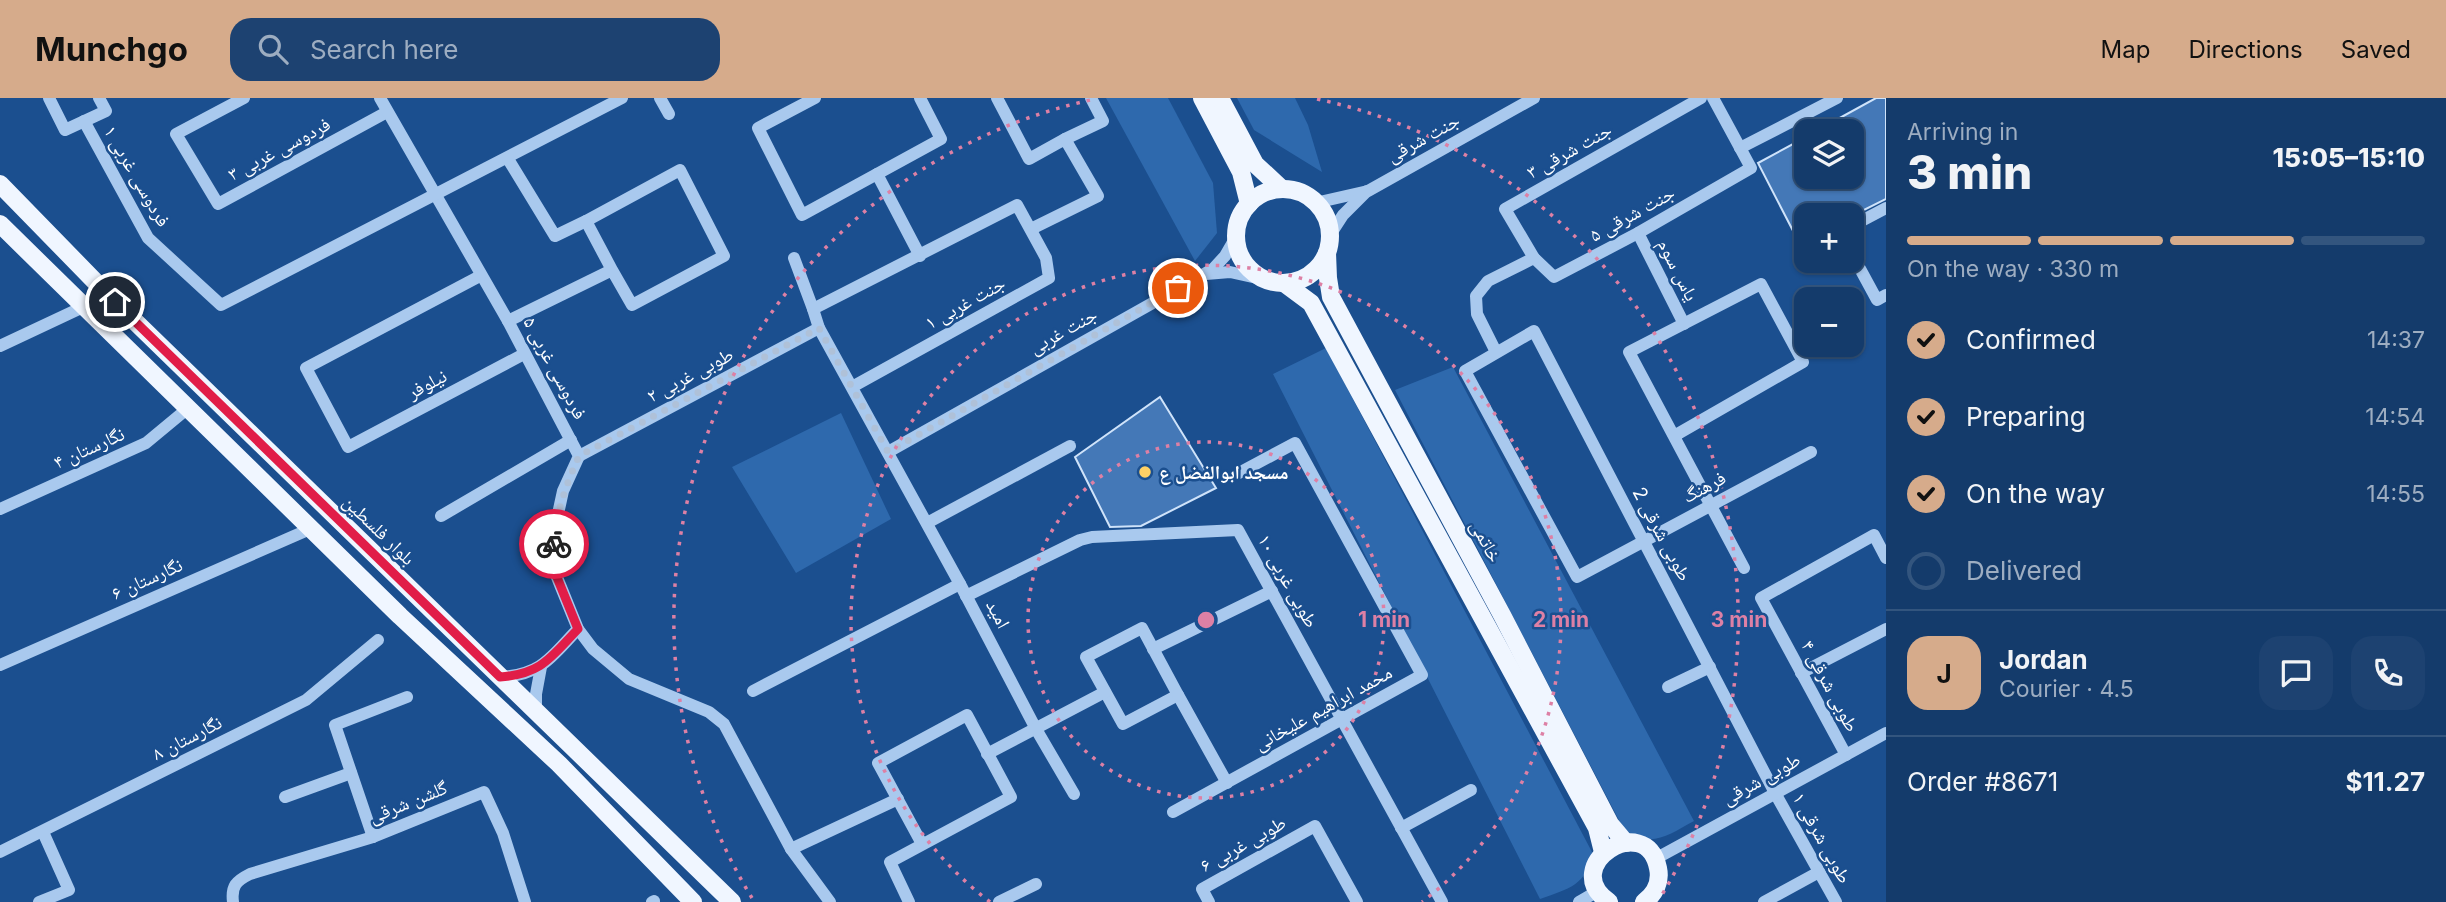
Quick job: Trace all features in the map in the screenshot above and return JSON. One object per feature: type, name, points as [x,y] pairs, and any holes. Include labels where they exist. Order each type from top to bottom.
[{"type":"main road","points":[[1202,98],[1241,172],[1249,204]]},
{"type":"main road","points":[[1220,98],[1255,164],[1282,189]]},
{"type":"main road","name":"بلوار فلسطین","points":[[0,184],[115,302],[536,710],[720,898]]},
{"type":"main road","points":[[1282,189],[1294,191],[1315,203],[1328,223],[1328,244],[1320,265],[1310,275],[1297,281],[1275,281],[1254,273],[1244,263],[1238,250],[1237,225],[1249,204],[1259,196],[1282,189]]},
{"type":"main road","points":[[0,224],[400,616],[559,764],[694,902]]},
{"type":"main road","name":"خاتمی","points":[[1328,244],[1331,297],[1502,615],[1610,824],[1626,843]]},
{"type":"main road","name":"خاتمی","points":[[1275,281],[1311,303],[1597,828],[1603,852]]},
{"type":"main road","points":[[1604,897],[1594,871],[1603,852],[1626,843],[1642,847],[1655,859],[1659,877],[1651,900]]},
{"type":"street","points":[[49,98],[65,130],[106,111],[99,98]]},
{"type":"street","name":"فردوسی غربی ۳","points":[[244,98],[176,134],[218,204],[387,113]]},
{"type":"street","name":"فردوسی غربی ۵","points":[[380,98],[508,321],[579,456]]},
{"type":"street","points":[[436,196],[622,98]]},
{"type":"street","points":[[660,98],[669,114]]},
{"type":"street","points":[[815,98],[758,128],[802,215],[941,139],[920,98]]},
{"type":"street","points":[[997,98],[1029,159],[1103,121],[1091,98]]},
{"type":"street","name":"جنت شرقی","points":[[1367,191],[1534,98]]},
{"type":"street","name":"جنت شرقی ۳","points":[[1534,258],[1505,209],[1701,98]]},
{"type":"street","points":[[1713,98],[1740,148],[1837,98]]},
{"type":"street","name":"فردوسی غربی ۱","points":[[84,121],[148,238],[221,305],[436,196]]},
{"type":"street","points":[[813,309],[1017,205],[1031,229],[1098,196],[1065,139]]},
{"type":"street","name":"جنت شرقی ۵","points":[[1534,258],[1554,277],[1638,233],[1751,168],[1740,148]]},
{"type":"street","points":[[508,159],[555,236],[680,170],[724,256],[632,305],[586,221]]},
{"type":"street","points":[[877,174],[920,256]]},
{"type":"street","points":[[1315,203],[1367,191]]},
{"type":"street","points":[[1328,244],[1343,215],[1367,191]]},
{"type":"street","points":[[1864,220],[1886,208]]},
{"type":"street","name":"جنت غربی ۱","points":[[852,387],[1049,278],[1046,258],[1031,229]]},
{"type":"street","name":"یاس سوم","points":[[1638,233],[1684,324]]},
{"type":"street","points":[[1202,275],[1213,269],[1225,256],[1236,237]]},
{"type":"street","name":"امید","points":[[794,258],[819,328],[960,584],[1036,729],[1074,794]]},
{"type":"street","points":[[1496,352],[1477,314],[1476,296],[1488,281],[1534,258]]},
{"type":"street","points":[[508,321],[612,270]]},
{"type":"street","name":"جنت غربی","points":[[888,452],[1202,275],[1230,272],[1275,281]]},
{"type":"street","points":[[1862,273],[1877,300],[1886,295]]},
{"type":"street","name":"نیلوفر","points":[[481,275],[306,368],[348,447],[524,354]]},
{"type":"street","points":[[1674,436],[1804,362],[1761,284],[1629,352],[1744,568]]},
{"type":"street","points":[[0,346],[83,307]]},
{"type":"street","name":"طوبی غربی ۲","points":[[579,456],[819,328]]},
{"type":"street","name":"طوبی شرقی 2","points":[[1496,352],[1534,331],[1775,793]]},
{"type":"street","name":"فرهنگ","points":[[1496,352],[1465,371],[1577,577],[1811,452]]},
{"type":"street","name":"نگارستان ۴","points":[[0,509],[146,443],[187,409]]},
{"type":"street","points":[[441,516],[572,440]]},
{"type":"street","name":"محمد ابراهیم علیخانی","points":[[1173,812],[1422,675],[1295,443],[1237,474]]},
{"type":"street","points":[[926,523],[1070,446]]},
{"type":"street","points":[[579,456],[563,491],[555,523],[552,565],[578,629],[593,649],[629,679],[709,712],[724,724],[791,849],[830,902]]},
{"type":"street","name":"نگارستان ۶","points":[[0,665],[310,529]]},
{"type":"street","name":"طوبی غربی ۱۰","points":[[966,596],[1080,540],[1092,537],[1238,530],[1442,902]]},
{"type":"street","name":"طوبی شرقی ۴","points":[[1846,755],[1761,598],[1874,535],[1886,558]]},
{"type":"street","points":[[753,691],[960,584]]},
{"type":"street","points":[[1153,649],[1272,592]]},
{"type":"street","points":[[1178,695],[1123,724],[1087,657],[1142,628],[1227,783]]},
{"type":"street","points":[[500,677],[527,674],[541,667],[578,629]]},
{"type":"street","points":[[1801,673],[1886,629]]},
{"type":"street","name":"نگارستان ۸","points":[[0,852],[306,700],[378,640]]},
{"type":"street","points":[[536,710],[541,667]]},
{"type":"street","points":[[1668,687],[1710,667]]},
{"type":"street","points":[[988,754],[1105,692]]},
{"type":"street","points":[[373,837],[335,725],[407,697]]},
{"type":"street","points":[[909,902],[890,862],[1011,797],[967,715],[878,763],[922,844]]},
{"type":"street","name":"طوبی شرقی","points":[[1655,859],[1886,733]]},
{"type":"street","points":[[285,797],[351,773]]},
{"type":"street","points":[[1401,828],[1471,790]]},
{"type":"street","name":"گلشن شرقی","points":[[233,902],[232,891],[235,883],[250,874],[373,837],[484,792],[503,833],[525,902]]},
{"type":"street","name":"طوبی شرقی ۱","points":[[1775,793],[1836,902]]},
{"type":"street","points":[[791,849],[898,799]]},
{"type":"street","name":"طوبی غربی ۶","points":[[1209,902],[1202,890],[1315,826],[1354,901]]},
{"type":"street","points":[[39,902],[69,890],[43,832]]},
{"type":"street","points":[[1764,902],[1819,872]]},
{"type":"street","points":[[999,902],[1037,884]]},
{"type":"street","points":[[1579,902],[1604,897]]},
{"type":"shaded area","points":[[1106,98],[1168,98],[1213,183],[1217,233],[1195,261]]},
{"type":"shaded area","points":[[1237,98],[1295,98],[1308,125],[1322,172],[1254,130]]},
{"type":"shaded area","points":[[1326,348],[1592,852],[1586,872],[1568,888],[1540,899],[1273,374]]},
{"type":"shaded area","points":[[1453,367],[1694,821],[1667,835],[1642,838],[1623,828],[1395,390]]},
{"type":"shaded area","points":[[841,413],[891,519],[796,573],[732,467]]},
{"type":"building","points":[[1876,98],[1886,98],[1886,199],[1864,210],[1864,203],[1794,203],[1794,233],[1758,163],[1794,144],[1794,189],[1864,189],[1864,119],[1838,119]]},
{"type":"building","name":"مسجد ابوالفضل ع","points":[[1160,397],[1216,488],[1141,526],[1110,527],[1075,457]]},
{"type":"way so far","points":[[554,544],[555,523],[563,491],[579,456],[819,328],[888,452],[1178,288]]},
{"type":"place","name":"مسجد ابوالفضل ع","points":[[1145,472]]},
{"type":"route","points":[[115,302],[500,677],[527,674],[541,667],[578,629],[552,565],[554,544]]}]
